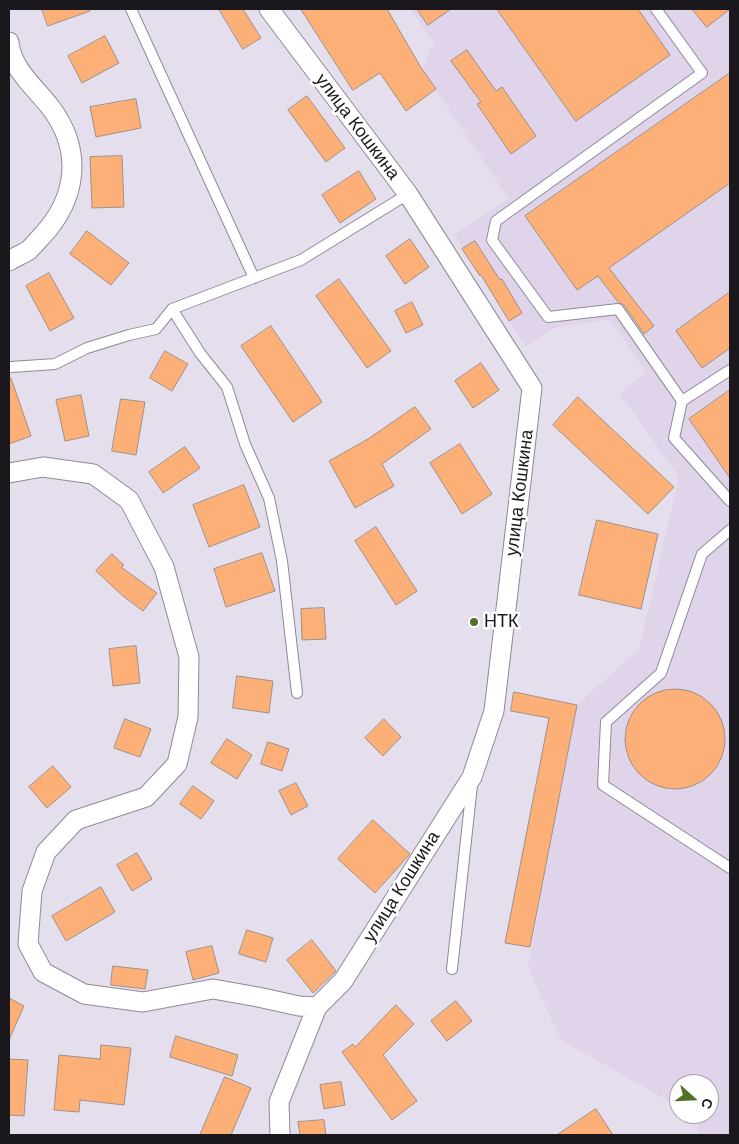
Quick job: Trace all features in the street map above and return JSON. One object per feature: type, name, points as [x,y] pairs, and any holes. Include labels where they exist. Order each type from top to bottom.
[{"type":"street","name":"улица Кошкина","points":[[269,9],[408,194],[532,388],[494,711],[472,777],[343,981],[317,1007]]},
{"type":"street","points":[[9,42],[14,72],[51,108],[66,130],[72,171],[70,189],[57,217],[29,250],[9,261]]},
{"type":"street","points":[[9,473],[43,467],[93,474],[129,500],[164,567],[189,657],[188,717],[177,764],[146,797],[76,820],[46,852],[32,891],[28,944],[43,972],[84,994],[143,1002],[212,989],[299,1006],[317,1007],[279,1102],[280,1135]]},
{"type":"lane","points":[[131,9],[254,278]]},
{"type":"lane","points":[[656,9],[702,73],[496,221],[492,240],[548,317],[618,309],[682,400]]},
{"type":"lane","points":[[11,367],[55,364],[87,348],[156,329],[172,308],[301,260],[408,194]]},
{"type":"lane","points":[[172,308],[200,353],[227,387],[245,444],[269,498],[282,561],[297,693]]},
{"type":"lane","points":[[730,370],[682,400],[674,438],[730,501]]},
{"type":"lane","points":[[730,530],[702,554],[660,673],[606,722],[603,785],[730,868]]},
{"type":"lane","points":[[452,969],[472,777]]},
{"type":"shaded area","points":[[410,9],[730,9],[730,1135],[698,1135],[699,1124],[719,1124],[719,1074],[669,1074],[669,1101],[561,1040],[528,967],[577,705],[639,649],[679,477],[620,394],[646,372],[610,319],[554,328],[526,347],[454,234],[509,199],[422,69],[434,42]]},
{"type":"building","points":[[42,9],[90,9],[90,11],[48,26]]},
{"type":"building","points":[[219,9],[243,9],[261,38],[243,49]]},
{"type":"building","points":[[301,9],[387,9],[420,66],[436,89],[406,111],[380,73],[353,90]]},
{"type":"building","points":[[417,9],[451,9],[428,25]]},
{"type":"building","points":[[497,9],[638,9],[670,55],[576,121]]},
{"type":"building","points":[[692,9],[730,9],[707,27]]},
{"type":"building","points":[[105,36],[119,63],[82,83],[68,56]]},
{"type":"building","points":[[467,50],[496,91],[502,87],[536,136],[511,154],[477,104],[481,102],[451,61]]},
{"type":"building","points":[[730,73],[730,183],[609,268],[654,326],[644,334],[624,305],[618,302],[598,276],[577,290],[525,216]]},
{"type":"building","points":[[307,96],[345,148],[326,162],[288,110]]},
{"type":"building","points":[[136,99],[141,128],[96,137],[90,107]]},
{"type":"building","points":[[122,156],[124,207],[92,208],[90,157]]},
{"type":"building","points":[[359,171],[376,199],[340,223],[322,195]]},
{"type":"building","points":[[87,231],[129,263],[111,285],[70,254]]},
{"type":"building","points":[[410,239],[429,267],[405,284],[386,256]]},
{"type":"building","points":[[475,241],[500,280],[502,279],[522,313],[509,321],[481,275],[462,249]]},
{"type":"building","points":[[49,273],[74,318],[50,331],[26,286]]},
{"type":"building","points":[[339,279],[391,351],[367,368],[316,296]]},
{"type":"building","points":[[730,292],[730,348],[702,368],[676,331]]},
{"type":"building","points":[[412,302],[423,325],[406,333],[395,311]]},
{"type":"building","points":[[271,326],[322,402],[293,422],[241,346]]},
{"type":"building","points":[[165,351],[188,364],[172,391],[150,378]]},
{"type":"building","points":[[481,363],[499,390],[473,408],[455,381]]},
{"type":"building","points":[[9,378],[11,378],[31,436],[9,444]]},
{"type":"building","points":[[730,390],[730,478],[689,419]]},
{"type":"building","points":[[81,395],[89,436],[65,441],[56,400]]},
{"type":"building","points":[[578,397],[674,487],[648,514],[553,425]]},
{"type":"building","points":[[121,399],[145,402],[136,455],[112,451]]},
{"type":"building","points":[[415,407],[431,429],[382,464],[394,486],[355,508],[329,461],[368,439]]},
{"type":"building","points":[[460,444],[492,494],[462,514],[430,463]]},
{"type":"building","points":[[185,447],[200,468],[163,493],[149,472]]},
{"type":"building","points":[[244,485],[260,527],[209,547],[193,505]]},
{"type":"building","points":[[597,520],[658,534],[641,609],[579,595]]},
{"type":"building","points":[[376,527],[417,591],[396,605],[355,541]]},
{"type":"building","points":[[262,553],[275,591],[226,607],[214,569]]},
{"type":"building","points":[[112,554],[124,565],[121,567],[157,593],[143,611],[123,596],[96,571]]},
{"type":"building","points":[[324,608],[326,639],[302,640],[301,609]]},
{"type":"building","points":[[136,646],[140,683],[113,686],[109,649]]},
{"type":"building","points":[[237,676],[273,681],[269,713],[233,708]]},
{"type":"building","points":[[675,689],[694,693],[710,704],[721,720],[725,739],[721,758],[710,774],[694,785],[675,789],[656,785],[640,774],[629,758],[625,739],[629,720],[640,704],[656,693]]},
{"type":"building","points":[[514,692],[577,705],[530,947],[505,943],[549,718],[511,711]]},
{"type":"building","points":[[125,719],[151,729],[140,757],[114,748]]},
{"type":"building","points":[[384,719],[401,737],[383,756],[365,738]]},
{"type":"building","points":[[227,739],[252,755],[237,779],[211,763]]},
{"type":"building","points":[[268,742],[289,749],[282,771],[261,764]]},
{"type":"building","points":[[53,766],[71,787],[47,808],[29,787]]},
{"type":"building","points":[[296,783],[308,806],[291,815],[279,791]]},
{"type":"building","points":[[193,786],[214,801],[201,819],[180,804]]},
{"type":"building","points":[[373,820],[410,854],[375,893],[338,859]]},
{"type":"building","points":[[137,853],[152,879],[132,891],[117,865]]},
{"type":"building","points":[[101,887],[115,912],[66,941],[52,916]]},
{"type":"building","points":[[247,930],[273,938],[266,962],[239,954]]},
{"type":"building","points":[[312,940],[336,971],[313,993],[287,960]]},
{"type":"building","points":[[212,946],[219,973],[193,980],[186,952]]},
{"type":"building","points":[[113,966],[148,970],[145,989],[111,985]]},
{"type":"building","points":[[9,998],[24,1006],[9,1040]]},
{"type":"building","points":[[456,1001],[472,1021],[447,1041],[431,1021]]},
{"type":"building","points":[[396,1005],[414,1024],[383,1055],[417,1101],[392,1120],[342,1052],[353,1044],[355,1047]]},
{"type":"building","points":[[176,1036],[238,1055],[232,1076],[170,1057]]},
{"type":"building","points":[[101,1045],[131,1048],[124,1105],[80,1100],[79,1112],[54,1110],[59,1055],[100,1059]]},
{"type":"building","points":[[9,1059],[28,1060],[24,1116],[9,1115]]},
{"type":"building","points":[[225,1077],[251,1088],[231,1135],[200,1135]]},
{"type":"building","points":[[341,1082],[345,1105],[324,1109],[320,1085]]},
{"type":"building","points":[[596,1109],[613,1135],[557,1135]]},
{"type":"building","points":[[324,1120],[326,1135],[300,1135],[298,1122]]},
{"type":"place","name":"НТК","points":[[474,622]]}]
